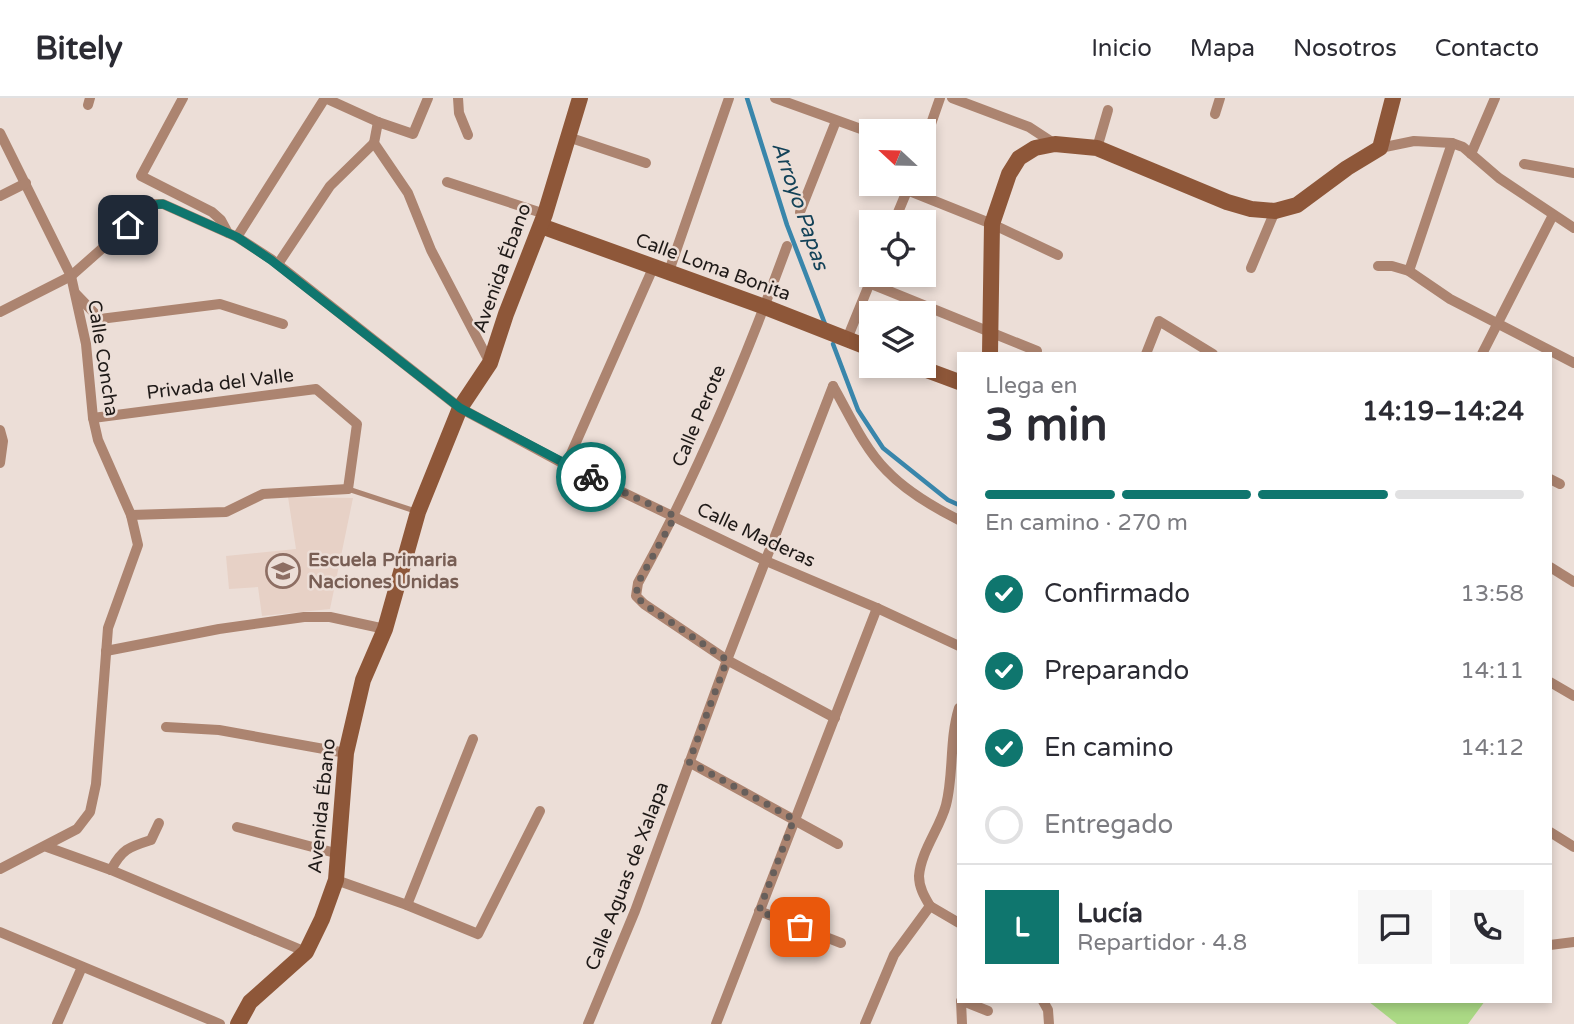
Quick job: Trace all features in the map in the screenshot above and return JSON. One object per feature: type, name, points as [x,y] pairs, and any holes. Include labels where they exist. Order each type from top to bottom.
[{"type":"street","points":[[183,98],[141,176],[212,212],[232,235],[325,98],[378,122],[413,134],[428,98]]},
{"type":"street","points":[[458,98],[459,113],[468,135]]},
{"type":"street","name":"Avenida Ébano","points":[[238,1024],[250,1002],[306,952],[322,919],[336,880],[346,752],[363,680],[385,629],[418,512],[460,408],[490,363],[543,220],[580,98]]},
{"type":"street","points":[[668,274],[729,98]]},
{"type":"street","points":[[775,98],[859,128]]},
{"type":"street","points":[[933,119],[940,98]]},
{"type":"street","points":[[953,98],[1029,127],[1055,144]]},
{"type":"street","points":[[1215,114],[1220,98]]},
{"type":"street","points":[[1380,148],[1392,98]]},
{"type":"street","points":[[1471,155],[1495,98]]},
{"type":"street","points":[[1097,148],[1108,110]]},
{"type":"street","points":[[800,212],[836,121]]},
{"type":"street","points":[[278,264],[330,186],[374,143],[378,122]]},
{"type":"street","name":"Calle Concha","points":[[0,132],[71,275],[86,344],[93,418],[98,440],[131,515],[138,545],[108,628],[96,784],[90,811],[77,829],[0,869]]},
{"type":"street","points":[[568,137],[646,163]]},
{"type":"street","points":[[990,352],[992,224],[1009,174],[1019,158],[1035,148],[1055,144],[1097,148],[1227,202],[1251,209],[1275,211],[1297,205],[1347,168],[1380,148],[1414,141],[1452,143],[1574,229]]},
{"type":"street","points":[[374,143],[408,193],[431,250],[490,363]]},
{"type":"street","points":[[1409,271],[1452,143]]},
{"type":"street","points":[[1524,164],[1574,173]]},
{"type":"street","points":[[447,182],[543,220]]},
{"type":"street","points":[[0,196],[26,183]]},
{"type":"street","points":[[928,196],[1058,255]]},
{"type":"street","name":"Calle Maderas","points":[[71,275],[148,208],[163,204],[232,235],[278,264],[460,408],[566,465],[766,561],[957,645]]},
{"type":"street","points":[[1251,268],[1275,211]]},
{"type":"street","points":[[1483,352],[1553,215]]},
{"type":"street","name":"Calle Loma Bonita","points":[[543,220],[668,274],[765,307],[859,344]]},
{"type":"street","name":"Calle Perote","points":[[727,660],[636,596],[638,583],[675,516],[765,307],[787,246]]},
{"type":"street","points":[[1378,266],[1392,266],[1409,271],[1450,299],[1574,363]]},
{"type":"street","points":[[566,465],[653,268]]},
{"type":"street","points":[[0,312],[71,275]]},
{"type":"street","points":[[847,340],[868,287]]},
{"type":"street","points":[[889,287],[1037,351]]},
{"type":"street","points":[[76,294],[100,319],[220,304],[283,324]]},
{"type":"street","points":[[1147,352],[1159,321],[1210,352]]},
{"type":"street","points":[[936,373],[957,381]]},
{"type":"street","name":"Calle Aguas de Xalapa","points":[[588,1024],[635,911],[727,660],[833,386],[886,470],[936,509],[957,519]]},
{"type":"street","name":"Privada del Valle","points":[[93,418],[316,390],[357,424],[348,489]]},
{"type":"street","points":[[0,430],[3,440],[0,463]]},
{"type":"street","points":[[131,515],[226,512],[263,494],[348,489]]},
{"type":"street","points":[[1552,568],[1574,582]]},
{"type":"street","points":[[716,1024],[877,608]]},
{"type":"street","points":[[106,651],[219,629],[304,617],[330,617],[385,629]]},
{"type":"street","points":[[727,660],[835,718]]},
{"type":"street","points":[[1552,683],[1574,696]]},
{"type":"street","points":[[166,727],[219,730],[346,752]]},
{"type":"street","points":[[957,736],[954,779],[940,824],[924,858],[919,876],[921,891],[930,906],[957,920]]},
{"type":"street","points":[[407,905],[473,739]]},
{"type":"street","points":[[689,762],[838,844]]},
{"type":"street","points":[[336,880],[478,934],[540,811]]},
{"type":"street","points":[[111,870],[119,854],[151,839],[159,823]]},
{"type":"street","points":[[237,827],[339,854]]},
{"type":"street","points":[[1552,833],[1574,847]]},
{"type":"street","points":[[47,846],[306,952]]},
{"type":"street","points":[[866,1024],[894,955],[930,906]]},
{"type":"street","points":[[759,911],[841,943]]},
{"type":"street","points":[[0,933],[220,1024]]},
{"type":"street","points":[[1552,945],[1574,942]]},
{"type":"street","points":[[57,1024],[82,967]]},
{"type":"street","points":[[962,1003],[962,1024]]},
{"type":"street","points":[[967,1003],[988,1011]]},
{"type":"street","points":[[1044,1003],[1048,1010],[1049,1024]]},
{"type":"lane","points":[[348,489],[418,512]]},
{"type":"shaded area","name":"Escuela Primaria Naciones Unidas","points":[[288,497],[353,498],[330,609],[262,616],[258,587],[229,589],[226,556],[296,549]]},
{"type":"green space","points":[[1371,1003],[1484,1003],[1468,1024],[1397,1024]]},
{"type":"waterway","name":"Arroyo Papas","points":[[747,98],[787,225],[825,324]]},
{"type":"waterway","name":"Arroyo Papas","points":[[833,344],[858,410],[883,448],[948,500],[957,504]]},
{"type":"way so far","points":[[591,477],[675,516],[638,583],[636,596],[727,660],[689,762],[794,819],[759,911],[800,927]]},
{"type":"place","name":"Escuela Primaria Naciones Unidas","points":[[283,571]]},
{"type":"route","points":[[128,225],[148,208],[163,204],[237,237],[349,319],[460,408],[591,477]]}]
